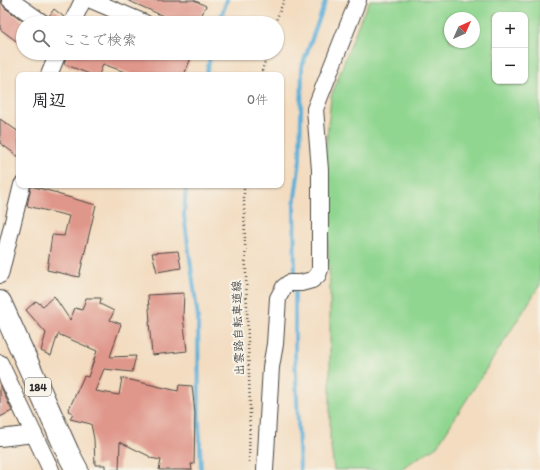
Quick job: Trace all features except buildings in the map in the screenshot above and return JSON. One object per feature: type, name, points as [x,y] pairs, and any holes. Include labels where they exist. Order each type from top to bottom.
[{"type":"highway","name":"184","points":[[0,302],[77,470]]},
{"type":"street","points":[[10,0],[33,16]]},
{"type":"street","points":[[75,16],[83,0]]},
{"type":"street","points":[[91,0],[129,16]]},
{"type":"street","points":[[265,470],[271,367],[275,344],[278,298],[284,287],[295,283],[312,280],[318,275],[320,269],[320,170],[315,109],[358,0]]},
{"type":"street","points":[[50,72],[55,60]]},
{"type":"street","points":[[0,275],[21,188]]},
{"type":"street","points":[[0,363],[51,470]]},
{"type":"street","points":[[0,438],[34,434]]},
{"type":"path","points":[[278,16],[284,0]]},
{"type":"path","points":[[262,72],[265,60]]},
{"type":"path","name":"出雲路自転車道線","points":[[244,188],[250,409],[249,470]]},
{"type":"green space","points":[[370,0],[540,0],[540,285],[437,446],[399,470],[334,470],[330,439],[330,290],[324,168],[331,97],[360,20]]},
{"type":"waterway","points":[[221,16],[227,0]]},
{"type":"waterway","points":[[295,280],[294,205],[300,160],[302,66],[326,0]]},
{"type":"waterway","points":[[207,72],[209,60]]},
{"type":"waterway","points":[[186,188],[184,215],[198,318],[201,470]]},
{"type":"waterway","points":[[295,287],[295,354],[300,470]]}]
